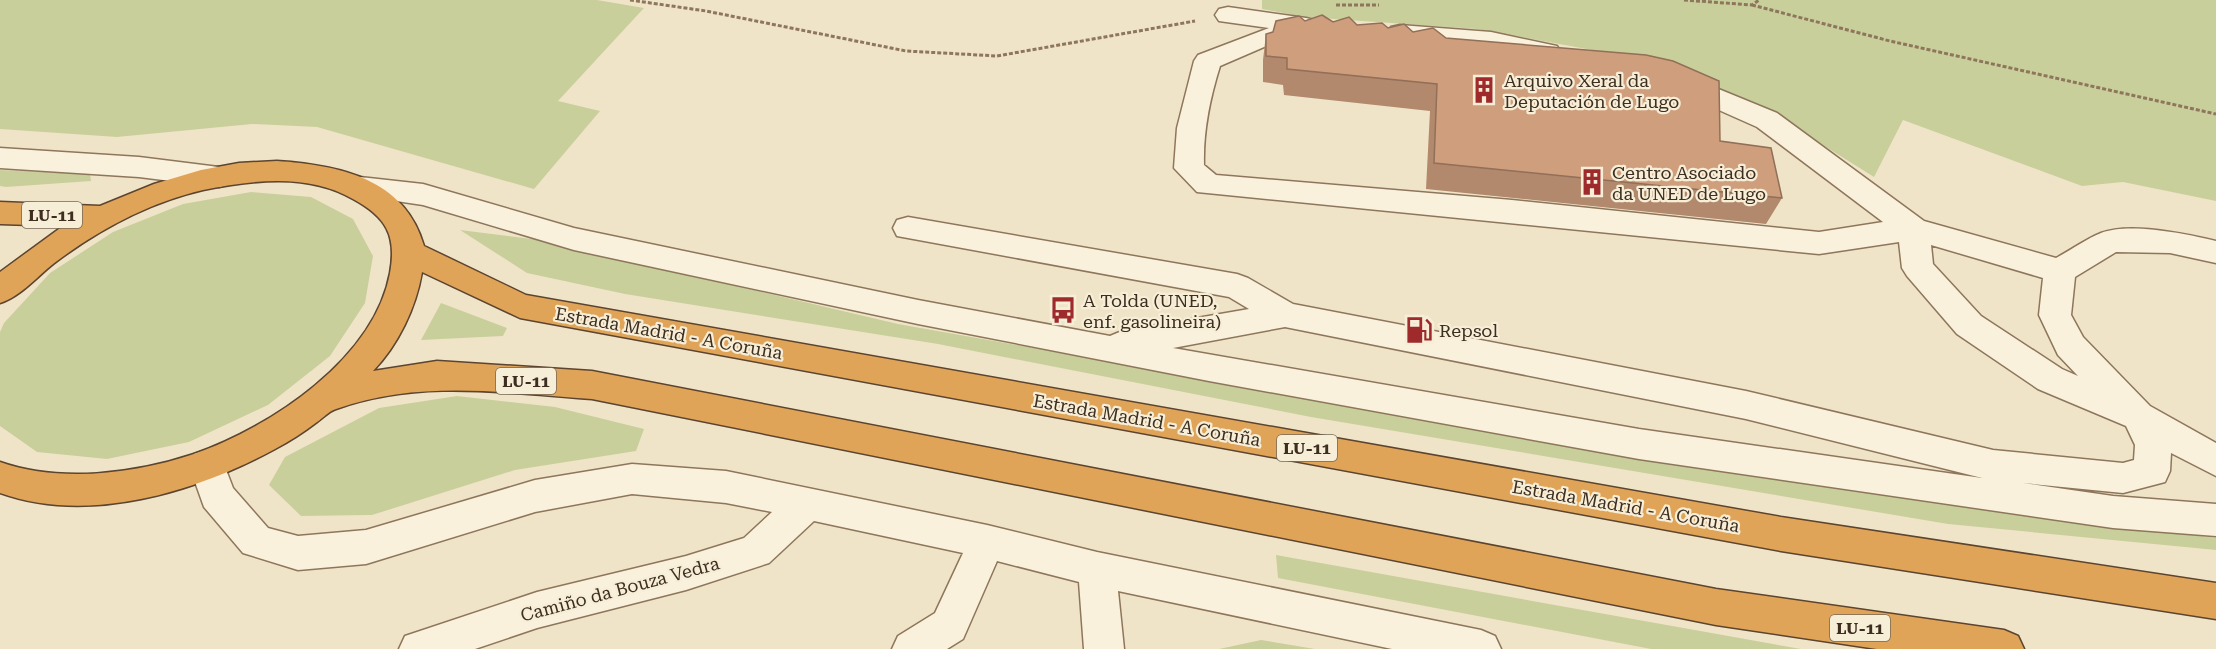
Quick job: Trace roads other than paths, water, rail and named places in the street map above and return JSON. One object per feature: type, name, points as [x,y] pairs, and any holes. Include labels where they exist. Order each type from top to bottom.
[{"type":"highway","name":"LU-11","points":[[0,291],[48,250],[103,217],[160,192],[219,177],[272,171],[320,174],[360,187],[394,214],[410,253],[406,286],[391,323],[363,361],[324,398],[270,435],[207,465],[133,486],[62,491],[0,477]]},
{"type":"highway","name":"LU-11","points":[[0,213],[103,217]]},
{"type":"highway","name":"Estrada Madrid - A Coruña","points":[[410,253],[520,306],[1781,534],[2216,601]]},
{"type":"highway","name":"LU-11","points":[[324,398],[392,380],[437,375],[592,385],[1716,607],[2004,649]]},
{"type":"street","points":[[1228,15],[1321,19],[1255,41],[1208,61],[1176,155],[1208,185],[1512,211],[1819,243],[1913,229]]},
{"type":"street","points":[[1376,31],[1491,40],[1569,57]]},
{"type":"street","points":[[1648,73],[1670,78],[1767,120],[1913,229],[2060,271],[2111,242],[2170,242],[2216,252]]},
{"type":"street","points":[[0,158],[139,167],[219,177]]},
{"type":"street","points":[[360,187],[423,195],[574,239],[918,312],[1639,444],[2113,512],[2216,520]]},
{"type":"street","points":[[908,228],[1237,286],[1285,315],[1746,405],[1993,465],[2123,478],[2152,471],[2153,445],[2138,416],[2070,346],[2055,315],[2060,271]]},
{"type":"street","points":[[1913,229],[1918,268],[1969,325],[2050,379],[2138,416],[2216,460]]},
{"type":"street","points":[[1102,347],[1285,315]]},
{"type":"street","points":[[207,465],[218,496],[256,541],[298,554],[366,547],[535,496],[632,479],[726,487],[987,542],[1096,569],[1481,649]]},
{"type":"street","points":[[2085,476],[2113,512]]},
{"type":"street","name":"Camiño da Bouza Vedra","points":[[419,649],[537,610],[686,573],[756,551],[806,505]]},
{"type":"street","points":[[912,649],[949,626],[987,542]]},
{"type":"street","points":[[1096,569],[1104,649]]},
{"type":"place","name":"Arquivo Xeral da Deputación de Lugo","points":[[1484,90]]},
{"type":"place","name":"Centro Asociado da UNED de Lugo","points":[[1592,182]]},
{"type":"place","name":"A Tolda (UNED, enf. gasolineira)","points":[[1063,310]]},
{"type":"place","name":"Repsol","points":[[1419,330]]}]
